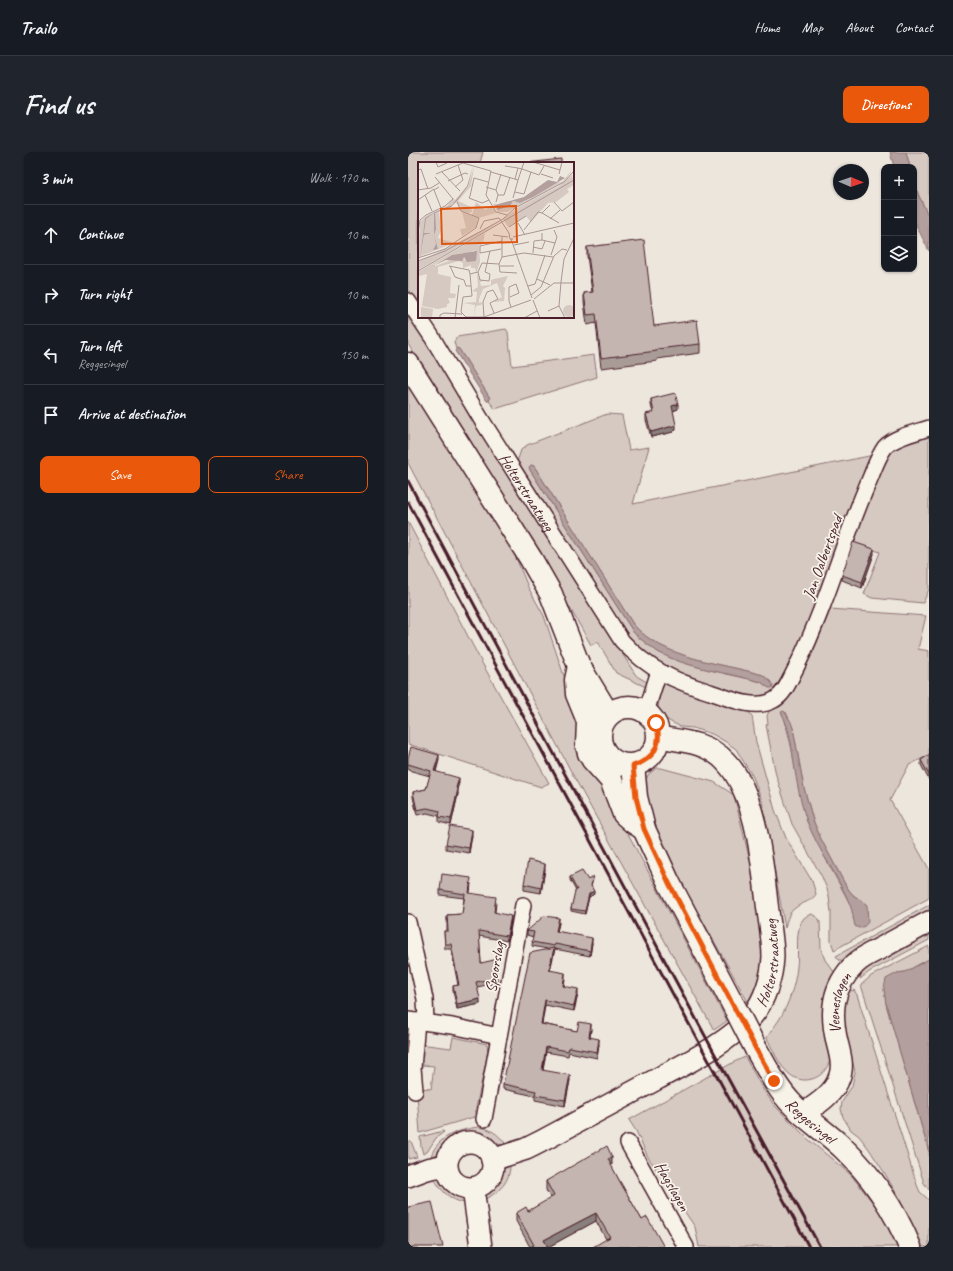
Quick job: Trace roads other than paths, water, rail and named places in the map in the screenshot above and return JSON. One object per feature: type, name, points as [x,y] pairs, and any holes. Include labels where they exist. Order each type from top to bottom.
[{"type":"main road","points":[[408,364],[551,594],[578,666],[608,714]]},
{"type":"main road","points":[[578,666],[576,680],[577,694],[588,722],[587,746],[589,753],[593,760],[611,780],[624,814],[644,829]]},
{"type":"main road","points":[[627,706],[637,707],[646,712],[656,723],[658,730],[657,746],[653,753],[648,759],[633,766],[615,762],[607,756],[602,748],[600,730],[603,721],[608,714],[627,706]]},
{"type":"main road","name":"Holterstraatweg","points":[[492,1160],[526,1149],[540,1142],[722,1042],[733,1034],[753,1014],[766,991],[771,968],[772,941],[755,821],[743,789],[736,773],[726,761],[707,747],[692,742],[658,737]]},
{"type":"main road","name":"Reggesingel","points":[[633,766],[636,797],[644,829],[669,883],[774,1081],[792,1104],[845,1149],[868,1176],[880,1192],[910,1247]]},
{"type":"main road","name":"Veeneslagen","points":[[803,1114],[827,1095],[840,1078],[842,1065],[836,1036],[834,1004],[838,988],[846,974],[861,959],[929,922]]},
{"type":"main road","points":[[469,1142],[484,1146],[489,1152],[492,1160],[491,1172],[488,1178],[473,1188],[458,1185],[449,1174],[446,1165],[450,1153],[455,1147],[462,1143],[469,1142]]},
{"type":"main road","points":[[408,1176],[427,1168],[446,1165]]},
{"type":"main road","points":[[473,1188],[481,1247]]},
{"type":"street","name":"Holterstraatweg","points":[[408,301],[418,317]]},
{"type":"street","name":"Holterstraatweg","points":[[419,318],[615,631],[635,655],[659,671],[686,684],[755,705]]},
{"type":"street","name":"Jan Oalbertspad","points":[[755,705],[773,701],[783,692],[802,656],[819,616],[871,476],[886,447],[898,439],[929,428]]},
{"type":"street","points":[[646,712],[659,671]]},
{"type":"street","name":"Spoorslag","points":[[484,1119],[523,905]]},
{"type":"street","points":[[408,922],[425,999],[417,1021],[413,1068],[415,1091]]},
{"type":"street","points":[[417,1021],[452,1026],[499,1036]]},
{"type":"street","name":"Hagslagen","points":[[628,1143],[686,1247]]},
{"type":"railway","points":[[408,481],[725,1073],[820,1247]]},
{"type":"railway","points":[[408,502],[809,1247]]}]
